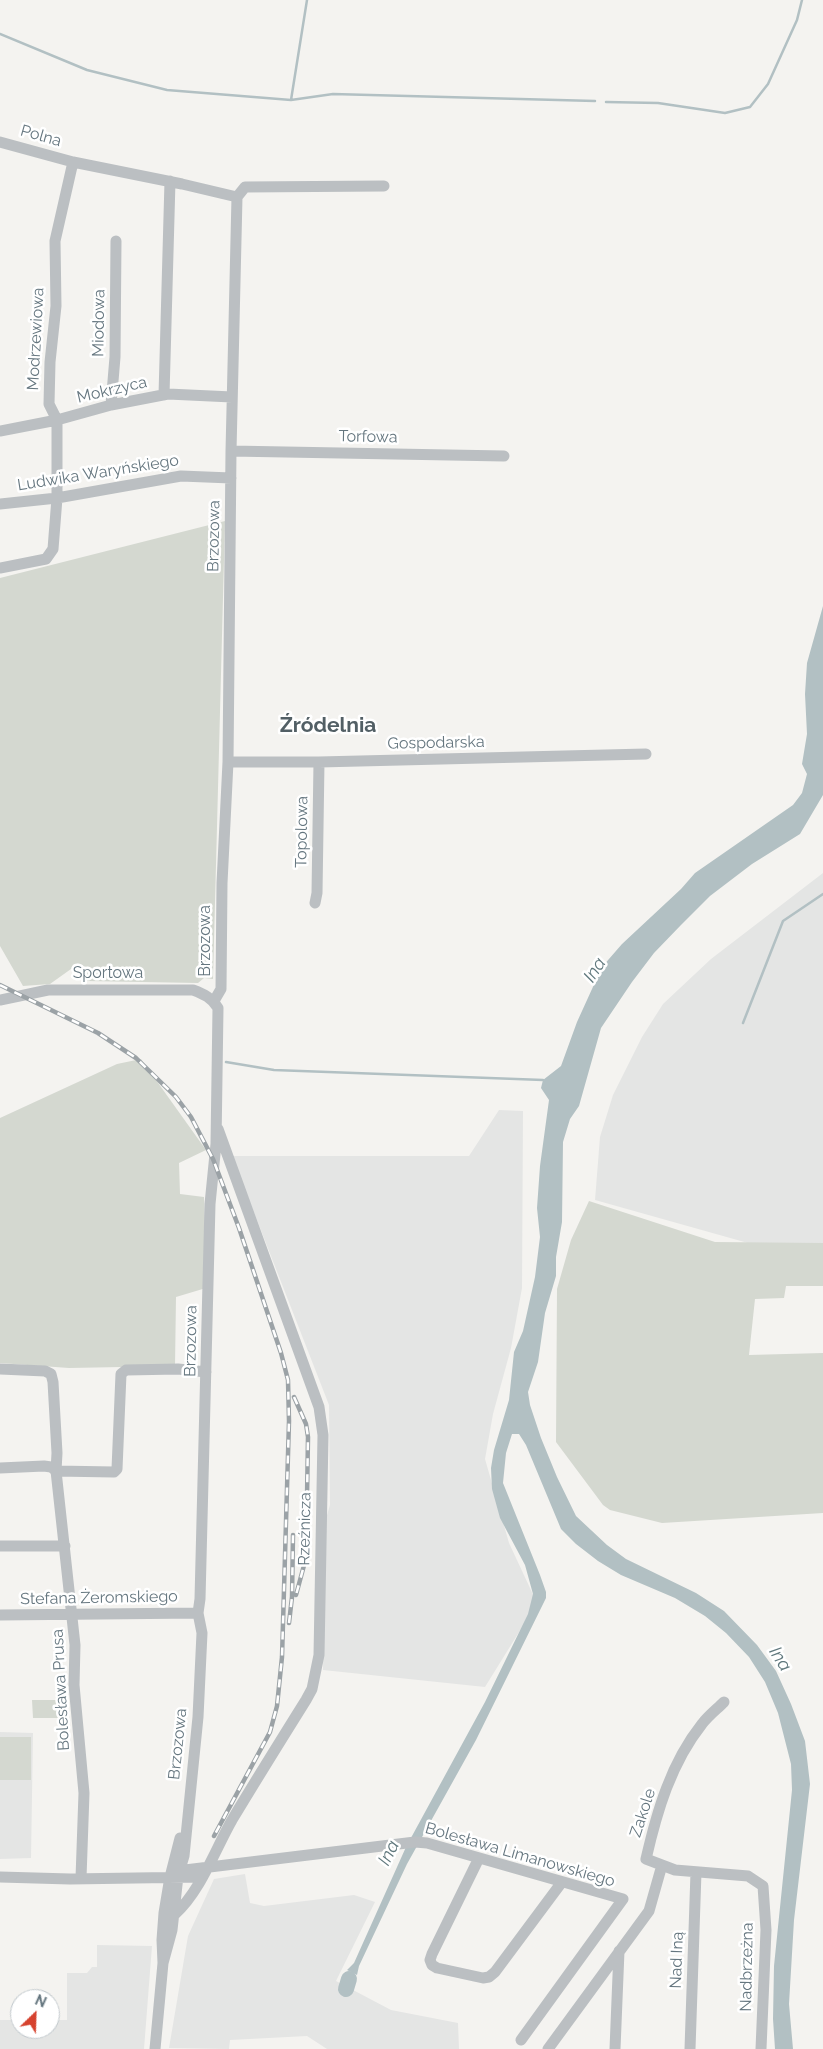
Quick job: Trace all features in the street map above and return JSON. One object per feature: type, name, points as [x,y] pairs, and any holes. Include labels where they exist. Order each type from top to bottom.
[{"type":"street","name":"Polna","points":[[0,142],[73,162]]},
{"type":"street","points":[[73,162],[170,181],[237,197],[245,187],[384,186]]},
{"type":"street","name":"Modrzewiowa","points":[[0,568],[46,559],[53,549],[58,498],[57,420],[50,404],[50,362],[56,306],[55,241],[73,162]]},
{"type":"street","points":[[164,395],[170,181]]},
{"type":"street","name":"Brzozowa","points":[[174,1877],[184,1856],[198,1707],[202,1633],[198,1613],[200,1599],[210,1204],[216,1123],[218,1008],[214,1001],[221,989],[222,883],[228,762],[231,451],[237,197]]},
{"type":"street","name":"Miodowa","points":[[111,406],[115,357],[116,241]]},
{"type":"street","name":"Mokrzyca","points":[[0,431],[164,395],[232,397]]},
{"type":"street","name":"Torfowa","points":[[231,451],[504,456]]},
{"type":"street","name":"Ludwika Waryńskiego","points":[[0,504],[58,498],[181,476],[231,478]]},
{"type":"street","name":"Gospodarska","points":[[228,762],[319,762],[646,754]]},
{"type":"street","name":"Topolowa","points":[[315,903],[317,894],[319,762]]},
{"type":"street","name":"Sportowa","points":[[0,1000],[48,990],[86,989],[193,990],[204,994],[214,1001]]},
{"type":"street","name":"Rzeźnicza","points":[[174,1914],[185,1905],[232,1821],[312,1689],[319,1655],[323,1435],[319,1407],[216,1123]]},
{"type":"street","name":"Bolesława Prusa","points":[[0,1369],[45,1371],[51,1374],[53,1382],[56,1471],[73,1614],[75,1645],[74,1685],[84,1793],[81,1878]]},
{"type":"street","points":[[0,1468],[44,1466],[51,1467],[56,1471],[111,1474],[117,1469],[121,1374],[126,1370],[178,1369],[206,1372]]},
{"type":"street","points":[[0,1546],[65,1546]]},
{"type":"street","name":"Stefana Żeromskiego","points":[[0,1615],[198,1613]]},
{"type":"street","name":"Zakole","points":[[724,1702],[702,1723],[677,1761],[655,1821],[646,1859],[675,1870],[748,1876],[763,1886]]},
{"type":"street","name":"Bolesława Limanowskiego","points":[[0,1877],[174,1877],[185,1870],[204,1872],[400,1843],[427,1843],[623,1899],[521,2040]]},
{"type":"street","points":[[479,1858],[432,1954],[430,1960],[432,1965],[437,1968],[483,1978],[489,1977],[495,1972],[562,1882]]},
{"type":"street","points":[[548,2049],[649,1911],[662,1865]]},
{"type":"street","name":"Nad Iną","points":[[690,2049],[696,1872]]},
{"type":"street","points":[[163,1964],[174,1914],[174,1877]]},
{"type":"street","points":[[156,2049],[163,1964],[162,1940],[174,1877]]},
{"type":"street","name":"Nadbrzeżna","points":[[761,2049],[766,1930],[763,1886]]},
{"type":"street","points":[[615,2049],[619,1951]]},
{"type":"shaded area","points":[[225,521],[213,979],[204,978],[198,983],[86,981],[79,972],[71,969],[50,984],[23,986],[0,946],[0,578]]},
{"type":"shaded area","points":[[823,606],[823,795],[800,834],[752,864],[710,896],[654,953],[601,1028],[579,1106],[570,1119],[563,1142],[562,1222],[556,1257],[556,1276],[545,1313],[538,1362],[528,1392],[530,1405],[541,1438],[576,1516],[607,1545],[626,1559],[696,1593],[724,1611],[757,1645],[776,1671],[791,1704],[805,1741],[810,1784],[794,1920],[789,2004],[793,2049],[775,2049],[773,2019],[774,1966],[792,1790],[791,1764],[778,1713],[765,1682],[749,1657],[726,1633],[705,1616],[675,1598],[621,1575],[598,1561],[576,1544],[561,1529],[526,1445],[519,1434],[512,1434],[506,1453],[503,1483],[540,1575],[546,1592],[546,1598],[476,1740],[407,1864],[359,1966],[357,1975],[347,1970],[354,1963],[406,1847],[485,1702],[528,1614],[533,1594],[525,1565],[500,1518],[492,1489],[491,1468],[494,1450],[509,1400],[514,1352],[523,1331],[535,1277],[540,1237],[537,1208],[540,1166],[549,1100],[541,1088],[543,1080],[561,1066],[577,1022],[602,967],[622,944],[681,889],[695,873],[793,805],[802,793],[807,774],[802,764],[807,734],[805,694],[807,663]]},
{"type":"shaded area","points":[[823,873],[823,1243],[748,1243],[595,1200],[600,1137],[613,1095],[642,1037],[663,1004],[711,959]]},
{"type":"shaded area","points":[[141,1059],[206,1150],[179,1163],[180,1194],[204,1197],[206,1288],[176,1297],[175,1366],[69,1368],[0,1363],[0,1118],[117,1064]]},
{"type":"shaded area","points":[[499,1110],[523,1111],[522,1288],[511,1348],[493,1414],[485,1459],[509,1543],[537,1603],[485,1687],[323,1670],[325,1522],[330,1505],[329,1405],[232,1156],[469,1156]]},
{"type":"shaded area","points":[[589,1201],[715,1242],[823,1243],[823,1286],[786,1286],[784,1298],[755,1299],[749,1355],[823,1353],[823,1513],[662,1523],[610,1510],[603,1505],[556,1442],[557,1289],[571,1240]]},
{"type":"shaded area","points":[[32,1700],[60,1700],[60,1718],[33,1718]]},
{"type":"shaded area","points":[[0,1732],[33,1733],[31,1858],[0,1859]]},
{"type":"shaded area","points":[[0,1737],[31,1737],[31,1780],[0,1780]]},
{"type":"shaded area","points":[[245,1874],[250,1903],[264,1906],[354,1895],[375,1902],[336,1981],[391,2010],[458,2023],[459,2049],[327,2049],[307,2036],[230,2040],[229,2049],[169,2048],[188,1936],[214,1879]]},
{"type":"shaded area","points":[[97,1945],[152,1946],[144,2049],[0,2049],[0,2020],[10,2020],[10,2039],[60,2039],[60,2020],[67,2020],[67,1973],[87,1973],[92,1967],[97,1967]]},
{"type":"waterway","points":[[0,34],[87,70],[167,90],[291,100],[307,0]]},
{"type":"waterway","points":[[606,102],[658,103],[725,113],[750,107],[768,84],[797,20],[802,0]]},
{"type":"waterway","points":[[291,100],[333,94],[595,101]]},
{"type":"waterway","points":[[743,1023],[783,921],[823,894]]},
{"type":"waterway","points":[[226,1062],[274,1070],[543,1080]]},
{"type":"waterway","name":"Ina","points":[[346,1989],[349,1979]]},
{"type":"railway","points":[[0,985],[98,1033],[136,1058],[176,1097],[191,1117],[213,1159],[239,1228],[281,1353],[288,1380],[289,1421],[282,1657],[277,1706],[270,1732],[214,1836]]},
{"type":"railway","points":[[294,1397],[306,1424],[308,1437],[306,1558],[296,1595]]},
{"type":"railway","points":[[289,1623],[292,1597],[293,1535]]},
{"type":"district","name":"Źródelnia","points":[[328,726]]}]
